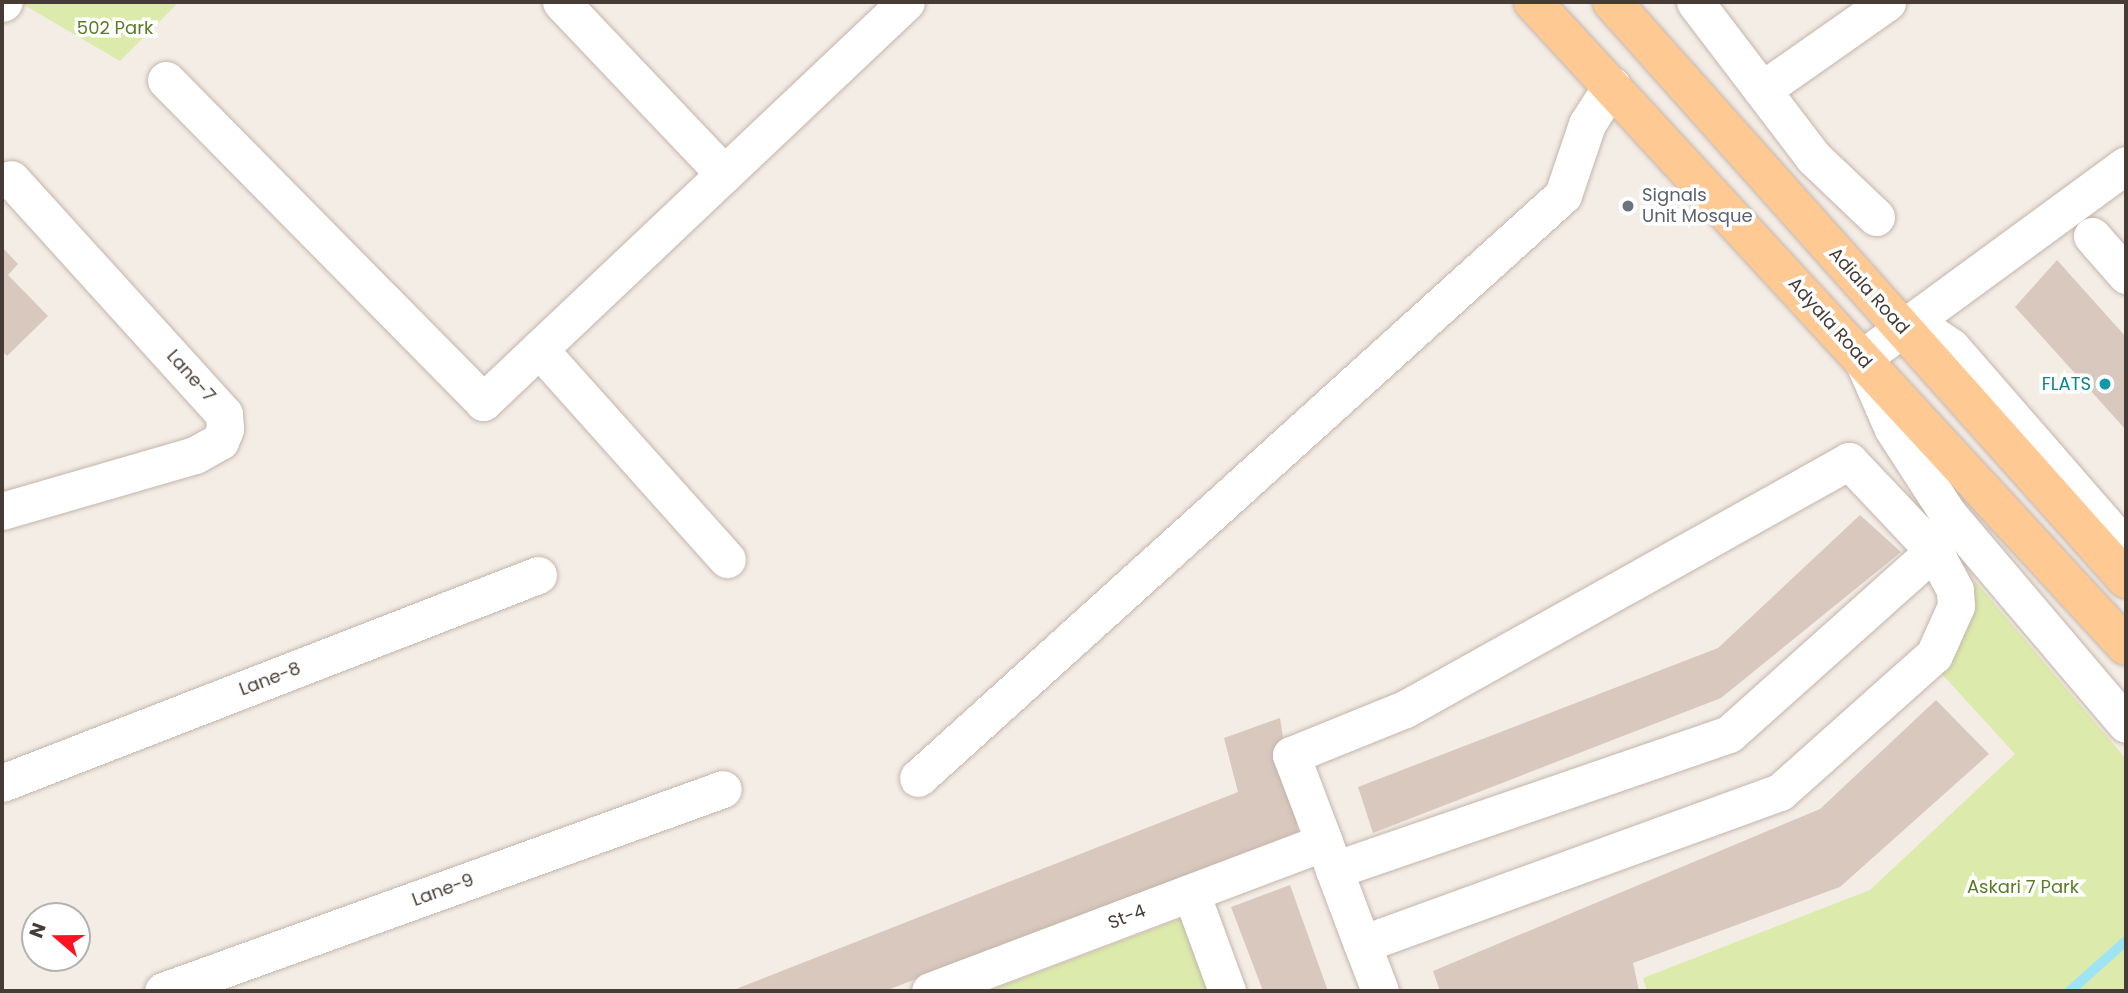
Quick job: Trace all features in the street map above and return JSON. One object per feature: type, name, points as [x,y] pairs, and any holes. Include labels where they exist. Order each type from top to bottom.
[{"type":"main road","name":"Adyala Road","points":[[1533,2],[2126,646]]},
{"type":"main road","name":"Adiala Road","points":[[1612,2],[2126,579]]},
{"type":"street","points":[[561,2],[724,174]]},
{"type":"street","points":[[166,80],[483,402],[906,2]]},
{"type":"street","points":[[1695,2],[1813,157],[1876,217]]},
{"type":"street","points":[[1762,90],[1887,2]]},
{"type":"street","points":[[918,778],[1563,195],[1587,124],[1612,85]]},
{"type":"street","points":[[2126,165],[1901,327],[1862,359],[1892,429],[1948,514],[2126,724]]},
{"type":"street","name":"Lane-7","points":[[2,511],[195,455],[220,441],[225,429],[224,414],[11,179]]},
{"type":"street","points":[[2092,236],[2126,275]]},
{"type":"street","points":[[1901,327],[1926,330],[1951,347],[2126,548]]},
{"type":"street","points":[[539,349],[727,559]]},
{"type":"street","points":[[1362,944],[1780,792],[1934,655],[1956,606],[1955,590],[1934,551],[1849,461],[1405,709],[1291,755],[1362,944],[1380,991]]},
{"type":"street","name":"St-4","points":[[930,991],[1191,892],[1329,856],[1729,734],[1934,551]]},
{"type":"street","name":"Lane-8","points":[[2,783],[538,575]]},
{"type":"street","name":"Lane-9","points":[[163,991],[723,789]]},
{"type":"street","points":[[1191,892],[1227,991]]},
{"type":"green space","name":"502 Park","points":[[19,2],[179,2],[120,61]]},
{"type":"green space","name":"Askari 7 Park","points":[[1975,581],[2126,759],[2126,991],[1647,991],[1643,978],[1870,890],[2015,754],[1940,672],[1968,615]]},
{"type":"green space","points":[[1185,917],[1211,991],[988,991]]},
{"type":"building","points":[[2,247],[18,264],[8,275],[48,316],[7,356],[2,351]]},
{"type":"building","name":"FLATS","points":[[2057,260],[2126,337],[2126,430],[2015,307]]},
{"type":"building","points":[[1860,515],[1901,552],[1721,698],[1373,833],[1358,787],[1718,648]]},
{"type":"building","points":[[1936,700],[1989,754],[1840,887],[1633,963],[1639,991],[1440,991],[1433,971],[1820,809]]},
{"type":"building","points":[[1280,718],[1298,832],[885,991],[731,991],[1238,792],[1224,738]]},
{"type":"building","points":[[1290,885],[1328,991],[1263,991],[1231,907]]},
{"type":"waterway","points":[[2070,991],[2126,941]]},
{"type":"place","name":"Signals Unit Mosque","points":[[1628,206]]},
{"type":"place","name":"FLATS","points":[[2105,384]]}]
